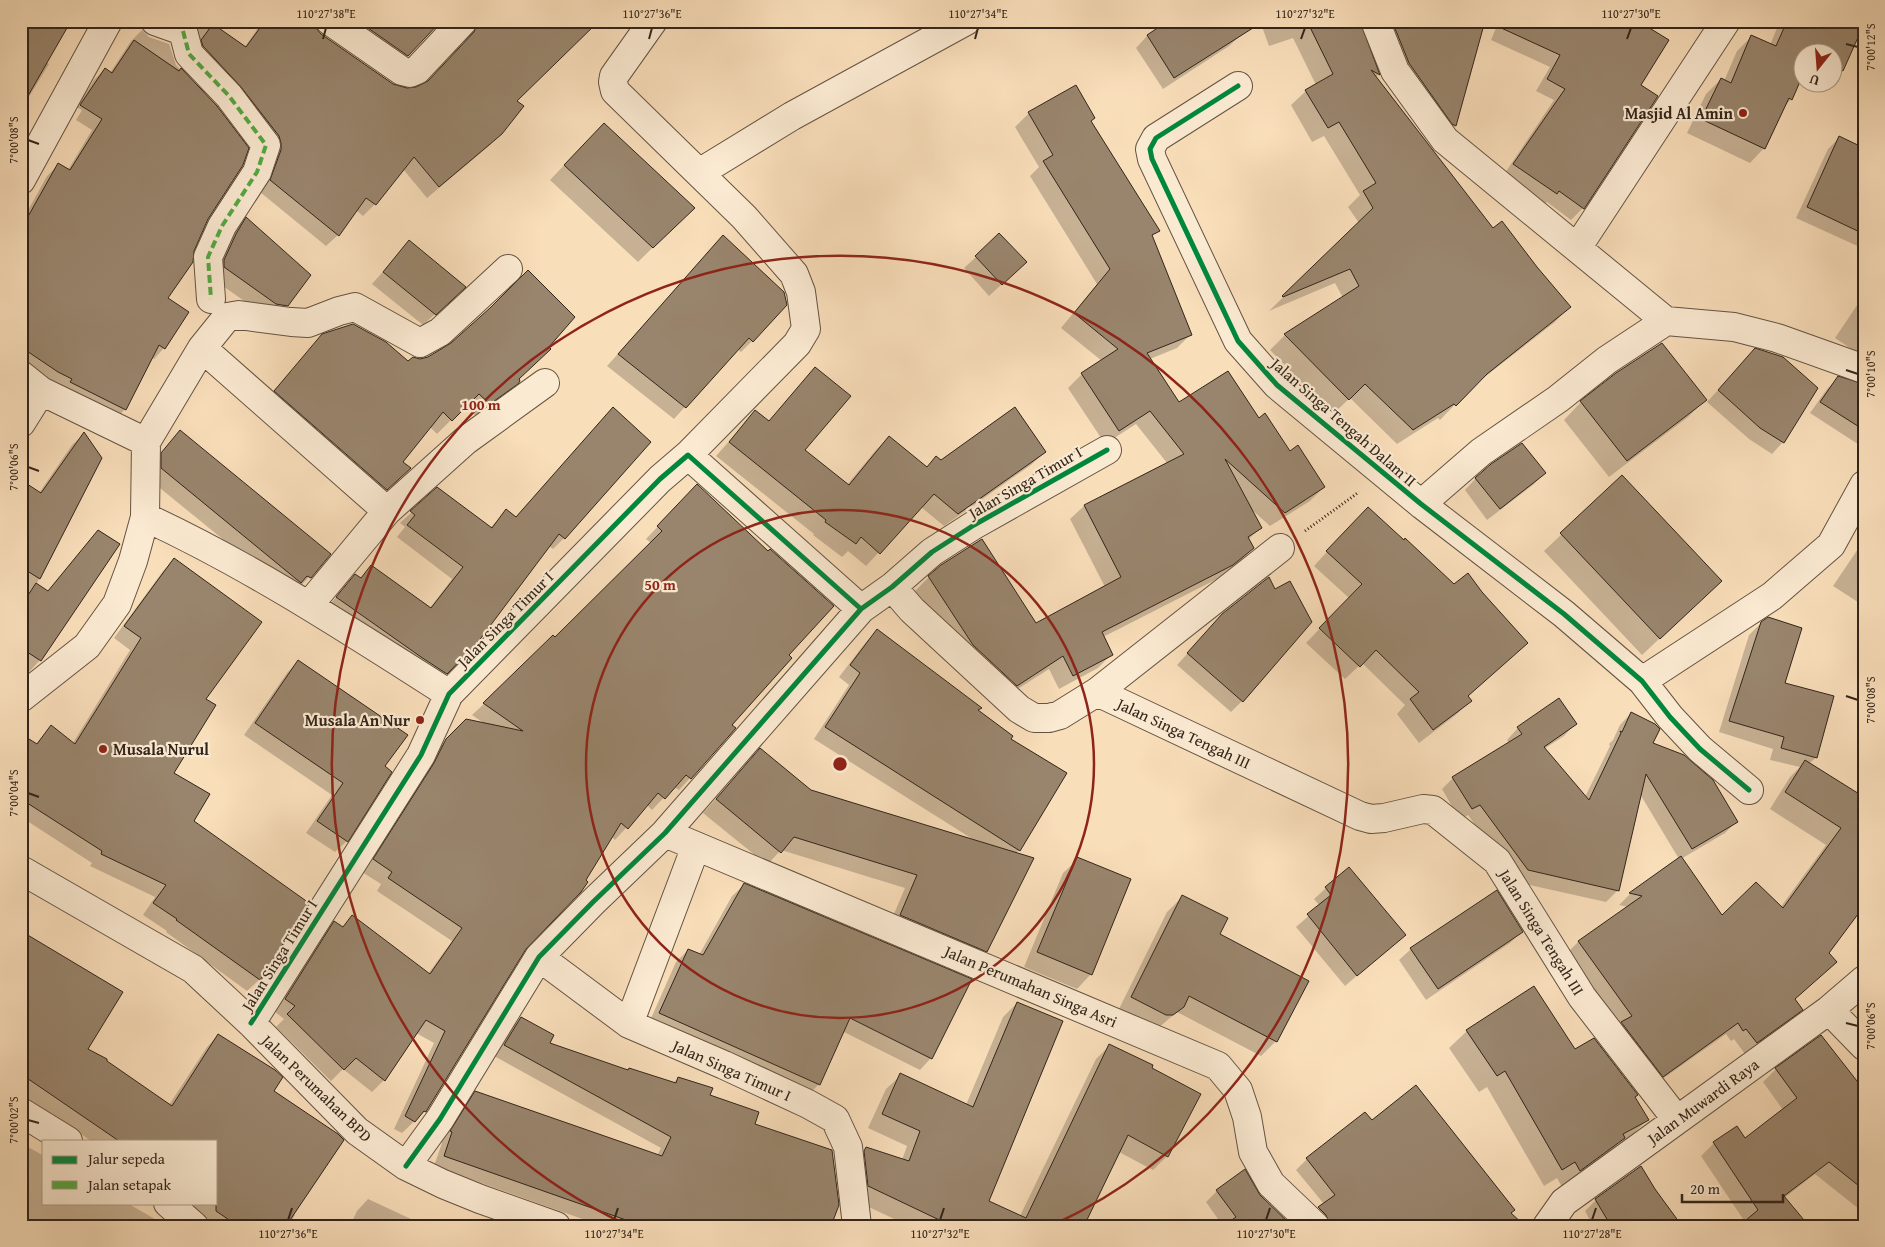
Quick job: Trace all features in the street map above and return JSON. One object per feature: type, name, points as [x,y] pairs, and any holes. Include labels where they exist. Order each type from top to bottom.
[{"type":"street","points":[[21,180],[108,21]]},
{"type":"street","points":[[154,21],[186,26],[189,54],[229,96],[266,145],[257,172],[222,226],[208,257],[211,299]]},
{"type":"street","points":[[330,21],[402,71],[410,72],[418,70],[464,21]]},
{"type":"street","points":[[653,21],[614,76],[615,91],[699,173],[792,116],[966,21]]},
{"type":"street","points":[[1375,21],[1395,71],[1444,140],[1666,321],[1734,327],[1776,338],[1864,370]]},
{"type":"street","points":[[1577,248],[1723,22]]},
{"type":"street","name":"Jalan Singa Tengah Dalam II","points":[[1238,86],[1156,138],[1150,149],[1152,159],[1238,341],[1277,384],[1383,474],[1564,614],[1642,681],[1670,717],[1700,749],[1749,790]]},
{"type":"street","name":"Jalan Singa Timur I","points":[[251,1022],[421,755],[449,694],[660,479],[688,455],[797,344],[806,329],[801,292],[794,274],[744,217],[699,173]]},
{"type":"street","points":[[21,698],[87,646],[117,604],[133,561],[145,517],[146,442],[202,348],[227,317],[239,315],[308,323],[339,310],[355,307],[420,343],[440,332],[508,269]]},
{"type":"street","points":[[1421,504],[1481,452],[1558,399],[1607,360],[1666,321]]},
{"type":"street","points":[[202,348],[387,511]]},
{"type":"street","points":[[21,423],[31,383],[146,442]]},
{"type":"street","points":[[309,605],[387,511],[465,441],[546,383]]},
{"type":"street","name":"Jalan Singa Timur I","points":[[406,1166],[440,1119],[539,958],[593,902],[666,833],[861,609],[932,552],[1107,450]]},
{"type":"street","points":[[688,455],[861,609]]},
{"type":"street","points":[[1642,681],[1772,596],[1831,545],[1864,485]]},
{"type":"street","points":[[145,517],[187,537],[309,605],[449,694]]},
{"type":"street","name":"Jalan Singa Tengah III","points":[[892,586],[912,610],[1019,709],[1034,718],[1049,718],[1060,715],[1097,692],[1280,548]]},
{"type":"street","name":"Jalan Singa Tengah III","points":[[1097,692],[1360,816],[1371,819],[1384,818],[1423,809],[1433,810],[1497,861],[1582,997],[1677,1120]]},
{"type":"street","name":"Jalan Perumahan Singa Asri","points":[[666,833],[1218,1066],[1238,1090],[1247,1117],[1253,1152],[1271,1184],[1315,1226]]},
{"type":"street","points":[[629,1024],[696,846]]},
{"type":"street","name":"Jalan Perumahan BPD","points":[[21,870],[193,969],[251,1022],[357,1131],[406,1166],[480,1199],[556,1226]]},
{"type":"street","name":"Jalan Singa Timur I","points":[[539,958],[629,1024],[808,1104],[835,1120],[848,1147],[857,1226]]},
{"type":"street","name":"Jalan Muwardi Raya","points":[[1554,1223],[1564,1202],[1829,1010],[1864,980]]},
{"type":"street","points":[[1829,1010],[1864,1046]]},
{"type":"street","points":[[21,1112],[66,1140]]},
{"type":"street","points":[[169,1204],[194,1226]]},
{"type":"path","points":[[1280,548],[1383,474]]},
{"type":"building","points":[[21,21],[71,21],[21,108]]},
{"type":"building","points":[[265,21],[315,21],[316,28],[321,34],[393,84],[407,88],[416,87],[428,81],[474,32],[478,21],[599,21],[517,101],[524,106],[502,134],[439,187],[414,157],[376,205],[366,198],[339,236],[270,180],[281,150],[279,136],[241,87],[203,46],[201,40],[213,24],[246,47]]},
{"type":"building","points":[[358,21],[441,21],[408,56]]},
{"type":"building","points":[[1168,21],[1264,21],[1174,78],[1147,35]]},
{"type":"building","points":[[1307,21],[1360,21],[1380,75],[1371,70],[1493,228],[1502,221],[1571,307],[1487,374],[1456,406],[1454,404],[1413,430],[1365,384],[1349,400],[1284,334],[1359,286],[1350,269],[1282,296],[1373,208],[1363,191],[1376,183],[1339,122],[1328,128],[1305,90],[1333,74]]},
{"type":"building","points":[[1392,21],[1485,21],[1456,126],[1452,124],[1409,63]]},
{"type":"building","points":[[1486,21],[1638,21],[1669,40],[1641,85],[1658,96],[1584,209],[1559,191],[1557,194],[1513,164],[1565,89],[1547,79],[1560,55]]},
{"type":"building","points":[[1787,21],[1864,21],[1843,71],[1842,42],[1792,42],[1792,92],[1795,92],[1792,100],[1789,98],[1765,149],[1701,119],[1721,78],[1731,83],[1751,35],[1776,46]]},
{"type":"building","points":[[134,40],[179,71],[181,68],[217,106],[249,148],[243,165],[208,219],[194,251],[193,262],[168,298],[189,312],[165,349],[159,345],[126,410],[70,382],[72,379],[58,372],[21,347],[21,229],[58,163],[70,170],[102,119],[80,105],[105,68],[112,73]]},
{"type":"building","points":[[1076,85],[1095,118],[1091,121],[1160,231],[1152,235],[1192,335],[1147,353],[1179,402],[1228,371],[1259,418],[1265,413],[1290,451],[1298,445],[1325,487],[1285,513],[1225,459],[1262,528],[1248,537],[1254,548],[1233,565],[1102,632],[1113,655],[1073,676],[1063,656],[1017,686],[973,645],[928,576],[941,565],[982,539],[1036,623],[1121,577],[1084,505],[1184,454],[1150,411],[1119,431],[1081,373],[1118,349],[1074,313],[1110,269],[1043,161],[1053,155],[1028,112]]},
{"type":"building","points":[[604,123],[695,208],[653,248],[564,165]]},
{"type":"building","points":[[1839,136],[1864,148],[1864,234],[1807,207]]},
{"type":"building","points":[[246,217],[311,275],[288,306],[276,304],[224,267],[224,260]]},
{"type":"building","points":[[999,233],[1027,262],[1002,285],[975,256]]},
{"type":"building","points":[[723,235],[784,292],[787,305],[753,342],[749,338],[686,408],[618,354]]},
{"type":"building","points":[[409,240],[466,287],[436,315],[383,272]]},
{"type":"building","points":[[528,270],[575,317],[549,347],[551,349],[519,379],[518,384],[490,404],[479,394],[452,421],[443,412],[403,462],[411,468],[387,490],[274,391],[322,334],[353,324],[386,342],[408,361],[413,357],[420,359],[428,357],[451,343]]},
{"type":"building","points":[[1662,343],[1707,400],[1627,461],[1580,401],[1616,373]]},
{"type":"building","points":[[1755,348],[1783,357],[1818,388],[1784,443],[1760,428],[1718,390]]},
{"type":"building","points":[[815,367],[851,396],[805,450],[849,485],[889,436],[927,467],[936,456],[941,460],[1015,407],[1046,452],[958,514],[934,494],[880,554],[861,537],[856,544],[825,522],[826,520],[729,442],[755,410],[769,421]]},
{"type":"building","points":[[1838,376],[1864,384],[1864,430],[1820,402]]},
{"type":"building","points":[[613,407],[651,442],[565,539],[559,534],[478,642],[447,674],[336,597],[355,574],[361,578],[371,565],[431,608],[463,567],[407,525],[415,515],[410,511],[437,487],[492,528],[506,509],[516,517]]},
{"type":"building","points":[[180,430],[331,554],[311,578],[307,576],[301,583],[161,468],[161,453]]},
{"type":"building","points":[[84,432],[102,458],[40,579],[21,567],[21,480],[41,493]]},
{"type":"building","points":[[1522,443],[1546,473],[1500,509],[1475,478],[1491,464]]},
{"type":"building","points":[[1622,475],[1722,581],[1660,639],[1560,533]]},
{"type":"building","points":[[697,484],[768,551],[770,549],[834,606],[789,655],[792,658],[732,725],[736,728],[691,779],[686,775],[665,799],[658,793],[628,829],[621,823],[586,880],[588,882],[581,892],[526,949],[426,1112],[424,1111],[415,1122],[405,1116],[445,1031],[426,1020],[385,1081],[356,1058],[344,1070],[287,1014],[295,1006],[285,999],[334,921],[343,927],[352,915],[430,974],[462,928],[388,878],[392,872],[373,859],[434,763],[446,739],[466,719],[523,731],[483,703],[553,635],[555,637],[662,531],[657,526]]},
{"type":"building","points":[[1368,507],[1404,540],[1405,538],[1454,584],[1468,573],[1482,592],[1528,643],[1468,696],[1472,701],[1433,730],[1410,699],[1419,692],[1376,650],[1360,667],[1319,628],[1362,584],[1326,551]]},
{"type":"building","points":[[98,530],[120,544],[41,661],[21,648],[21,606],[36,583],[48,591]]},
{"type":"building","points":[[174,558],[262,622],[206,699],[216,705],[174,773],[210,794],[194,821],[309,903],[260,980],[153,903],[166,885],[101,854],[102,851],[21,799],[21,734],[37,744],[51,725],[75,744],[141,638],[124,626]]},
{"type":"building","points":[[1269,577],[1275,589],[1290,581],[1312,622],[1243,702],[1187,653],[1222,614]]},
{"type":"building","points":[[1768,617],[1802,628],[1785,683],[1834,696],[1817,758],[1781,748],[1784,737],[1729,721],[1761,622]]},
{"type":"building","points":[[877,629],[982,708],[978,710],[1013,736],[1011,739],[1067,773],[1020,851],[825,727],[860,673],[850,665]]},
{"type":"building","points":[[298,660],[408,735],[385,766],[392,772],[348,842],[317,821],[343,783],[255,723]]},
{"type":"building","points":[[1559,698],[1577,724],[1544,747],[1589,800],[1621,733],[1620,731],[1622,732],[1631,712],[1655,724],[1660,729],[1653,743],[1684,755],[1713,780],[1738,822],[1692,849],[1646,774],[1619,891],[1528,870],[1480,805],[1472,809],[1452,777],[1522,734],[1517,727]]},
{"type":"building","points":[[760,748],[811,790],[1034,858],[987,952],[900,915],[917,875],[794,837],[781,853],[716,799]]},
{"type":"building","points":[[1805,760],[1864,797],[1864,906],[1829,953],[1837,962],[1795,999],[1803,1010],[1757,1043],[1746,1029],[1743,1031],[1738,1023],[1663,1077],[1621,1022],[1632,1016],[1578,941],[1642,896],[1629,893],[1681,856],[1722,915],[1756,882],[1783,908],[1841,828],[1785,792]]},
{"type":"building","points":[[1077,857],[1131,879],[1092,975],[1037,952]]},
{"type":"building","points":[[1349,867],[1406,935],[1357,976],[1307,914],[1331,895],[1325,887]]},
{"type":"building","points":[[744,883],[972,979],[932,1059],[850,1018],[820,1085],[659,1013],[688,949],[703,955]]},
{"type":"building","points":[[1497,890],[1523,932],[1438,989],[1410,948]]},
{"type":"building","points":[[1182,895],[1228,918],[1220,934],[1309,981],[1277,1042],[1189,996],[1184,1007],[1173,1015],[1166,1015],[1131,997]]},
{"type":"building","points":[[21,931],[123,992],[88,1049],[107,1059],[107,1061],[172,1106],[218,1034],[275,1070],[283,1077],[274,1091],[344,1140],[286,1226],[238,1226],[216,1211],[216,1204],[218,1204],[218,1140],[118,1140],[21,1074]]},
{"type":"building","points":[[1534,986],[1575,1049],[1594,1038],[1638,1095],[1635,1097],[1649,1120],[1623,1134],[1625,1138],[1580,1171],[1575,1162],[1562,1170],[1505,1071],[1497,1076],[1466,1030]]},
{"type":"building","points":[[1017,1002],[1063,1021],[989,1201],[1026,1218],[1109,1044],[1153,1065],[1152,1068],[1201,1094],[1168,1157],[1128,1135],[1084,1226],[952,1226],[868,1186],[864,1151],[866,1147],[909,1161],[920,1131],[882,1114],[900,1073],[973,1107]]},
{"type":"building","points":[[521,1017],[554,1035],[550,1043],[628,1070],[629,1068],[676,1083],[678,1077],[713,1088],[710,1095],[759,1112],[755,1124],[832,1150],[839,1205],[831,1226],[643,1226],[444,1156],[452,1132],[450,1131],[475,1091],[662,1156],[671,1137],[504,1045]]},
{"type":"building","points":[[1821,1035],[1864,1090],[1864,1190],[1829,1162],[1784,1196],[1809,1226],[1739,1226],[1758,1210],[1713,1142],[1737,1126],[1745,1138],[1797,1098],[1775,1068]]},
{"type":"building","points":[[1416,1085],[1515,1210],[1511,1213],[1525,1226],[1330,1226],[1326,1215],[1318,1207],[1335,1195],[1306,1158],[1365,1112],[1372,1120]]},
{"type":"building","points":[[1641,1166],[1682,1226],[1611,1226],[1595,1199]]},
{"type":"building","points":[[1245,1169],[1260,1195],[1292,1226],[1223,1226],[1236,1217],[1216,1190]]},
{"type":"marked path","points":[[183,31],[189,54],[229,96],[266,145],[257,172],[222,226],[208,257],[211,299]]},
{"type":"cycle path","points":[[1238,86],[1156,138],[1150,149],[1152,159],[1238,341],[1277,385],[1421,504],[1564,614],[1642,681],[1670,717],[1700,749],[1749,790]]},
{"type":"cycle path","points":[[406,1166],[440,1119],[539,957],[665,833],[861,609],[892,587],[932,552],[974,525],[1107,450]]},
{"type":"cycle path","points":[[251,1023],[421,755],[449,694],[660,479],[688,455],[861,609]]},
{"type":"place","name":"Masjid Al Amin","points":[[1743,113]]},
{"type":"place","name":"Musala An Nur","points":[[420,720]]},
{"type":"place","name":"Musala Nurul","points":[[103,749]]}]
